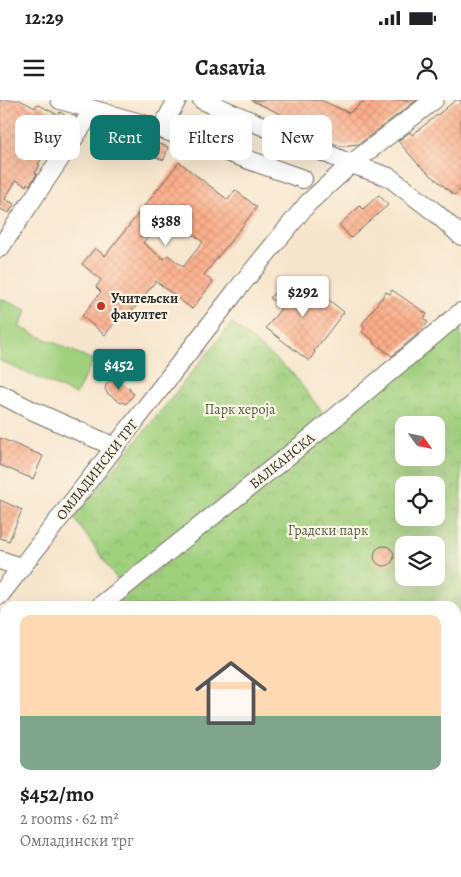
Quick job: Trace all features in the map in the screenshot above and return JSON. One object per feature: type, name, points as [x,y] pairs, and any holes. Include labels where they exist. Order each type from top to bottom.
[{"type":"street","points":[[60,100],[161,129],[303,179]]},
{"type":"street","points":[[161,129],[177,100]]},
{"type":"street","points":[[202,100],[350,164],[389,177],[436,212],[461,236]]},
{"type":"street","name":"ОМЛАДИНСКИ ТРГ","points":[[0,595],[236,291],[308,203],[350,164],[434,100]]},
{"type":"street","points":[[0,248],[93,110]]},
{"type":"street","name":"БАЛКАНСКА","points":[[106,601],[314,436],[461,312]]},
{"type":"street","points":[[0,394],[115,447]]},
{"type":"street","points":[[0,560],[20,567]]},
{"type":"green space","points":[[0,298],[27,310],[19,327],[93,360],[76,395],[0,361]]},
{"type":"green space","name":"Парк хероја","points":[[232,323],[292,373],[326,417],[119,582],[74,518]]},
{"type":"green space","name":"Градски парк","points":[[461,324],[461,601],[119,601]]},
{"type":"building","points":[[0,100],[20,100],[35,108],[37,104],[58,115],[15,115],[15,160],[41,160],[38,164],[40,165],[30,185],[27,183],[26,186],[16,180],[5,199],[14,204],[9,213],[0,209]]},
{"type":"building","points":[[251,100],[321,100],[349,113],[365,100],[417,100],[359,144],[348,146],[340,146],[332,143],[332,115],[282,115]]},
{"type":"building","points":[[456,100],[461,100],[461,189],[454,195],[418,164],[398,141],[410,132],[412,135]]},
{"type":"building","points":[[160,144],[168,147],[164,160],[160,159]]},
{"type":"building","points":[[179,162],[228,200],[235,190],[257,207],[204,275],[213,282],[192,309],[156,281],[129,315],[124,311],[105,335],[82,316],[101,292],[96,287],[101,280],[82,264],[95,248],[105,256]],"holes":[[[167,213],[203,242],[183,267],[168,255],[164,259],[143,243]]]},
{"type":"building","points":[[379,195],[388,205],[351,238],[339,225],[360,206],[363,209]]},
{"type":"building","points":[[285,279],[293,286],[295,282],[303,288],[307,283],[344,312],[314,351],[309,361],[266,328],[282,307],[270,298]]},
{"type":"building","points":[[392,290],[427,314],[424,319],[428,322],[420,332],[392,356],[362,332],[365,327],[362,324],[386,292],[390,294]]},
{"type":"building","points":[[111,380],[116,380],[134,394],[126,404],[121,403],[107,393],[105,389],[106,384]]},
{"type":"building","points":[[0,438],[43,456],[33,479],[0,465]]},
{"type":"building","points":[[0,500],[22,510],[9,541],[0,538]]},
{"type":"building","points":[[384,546],[391,549],[394,556],[391,563],[384,566],[377,563],[374,556],[377,549]]},
{"type":"place","name":"Учитељски факултет","points":[[101,306]]}]
